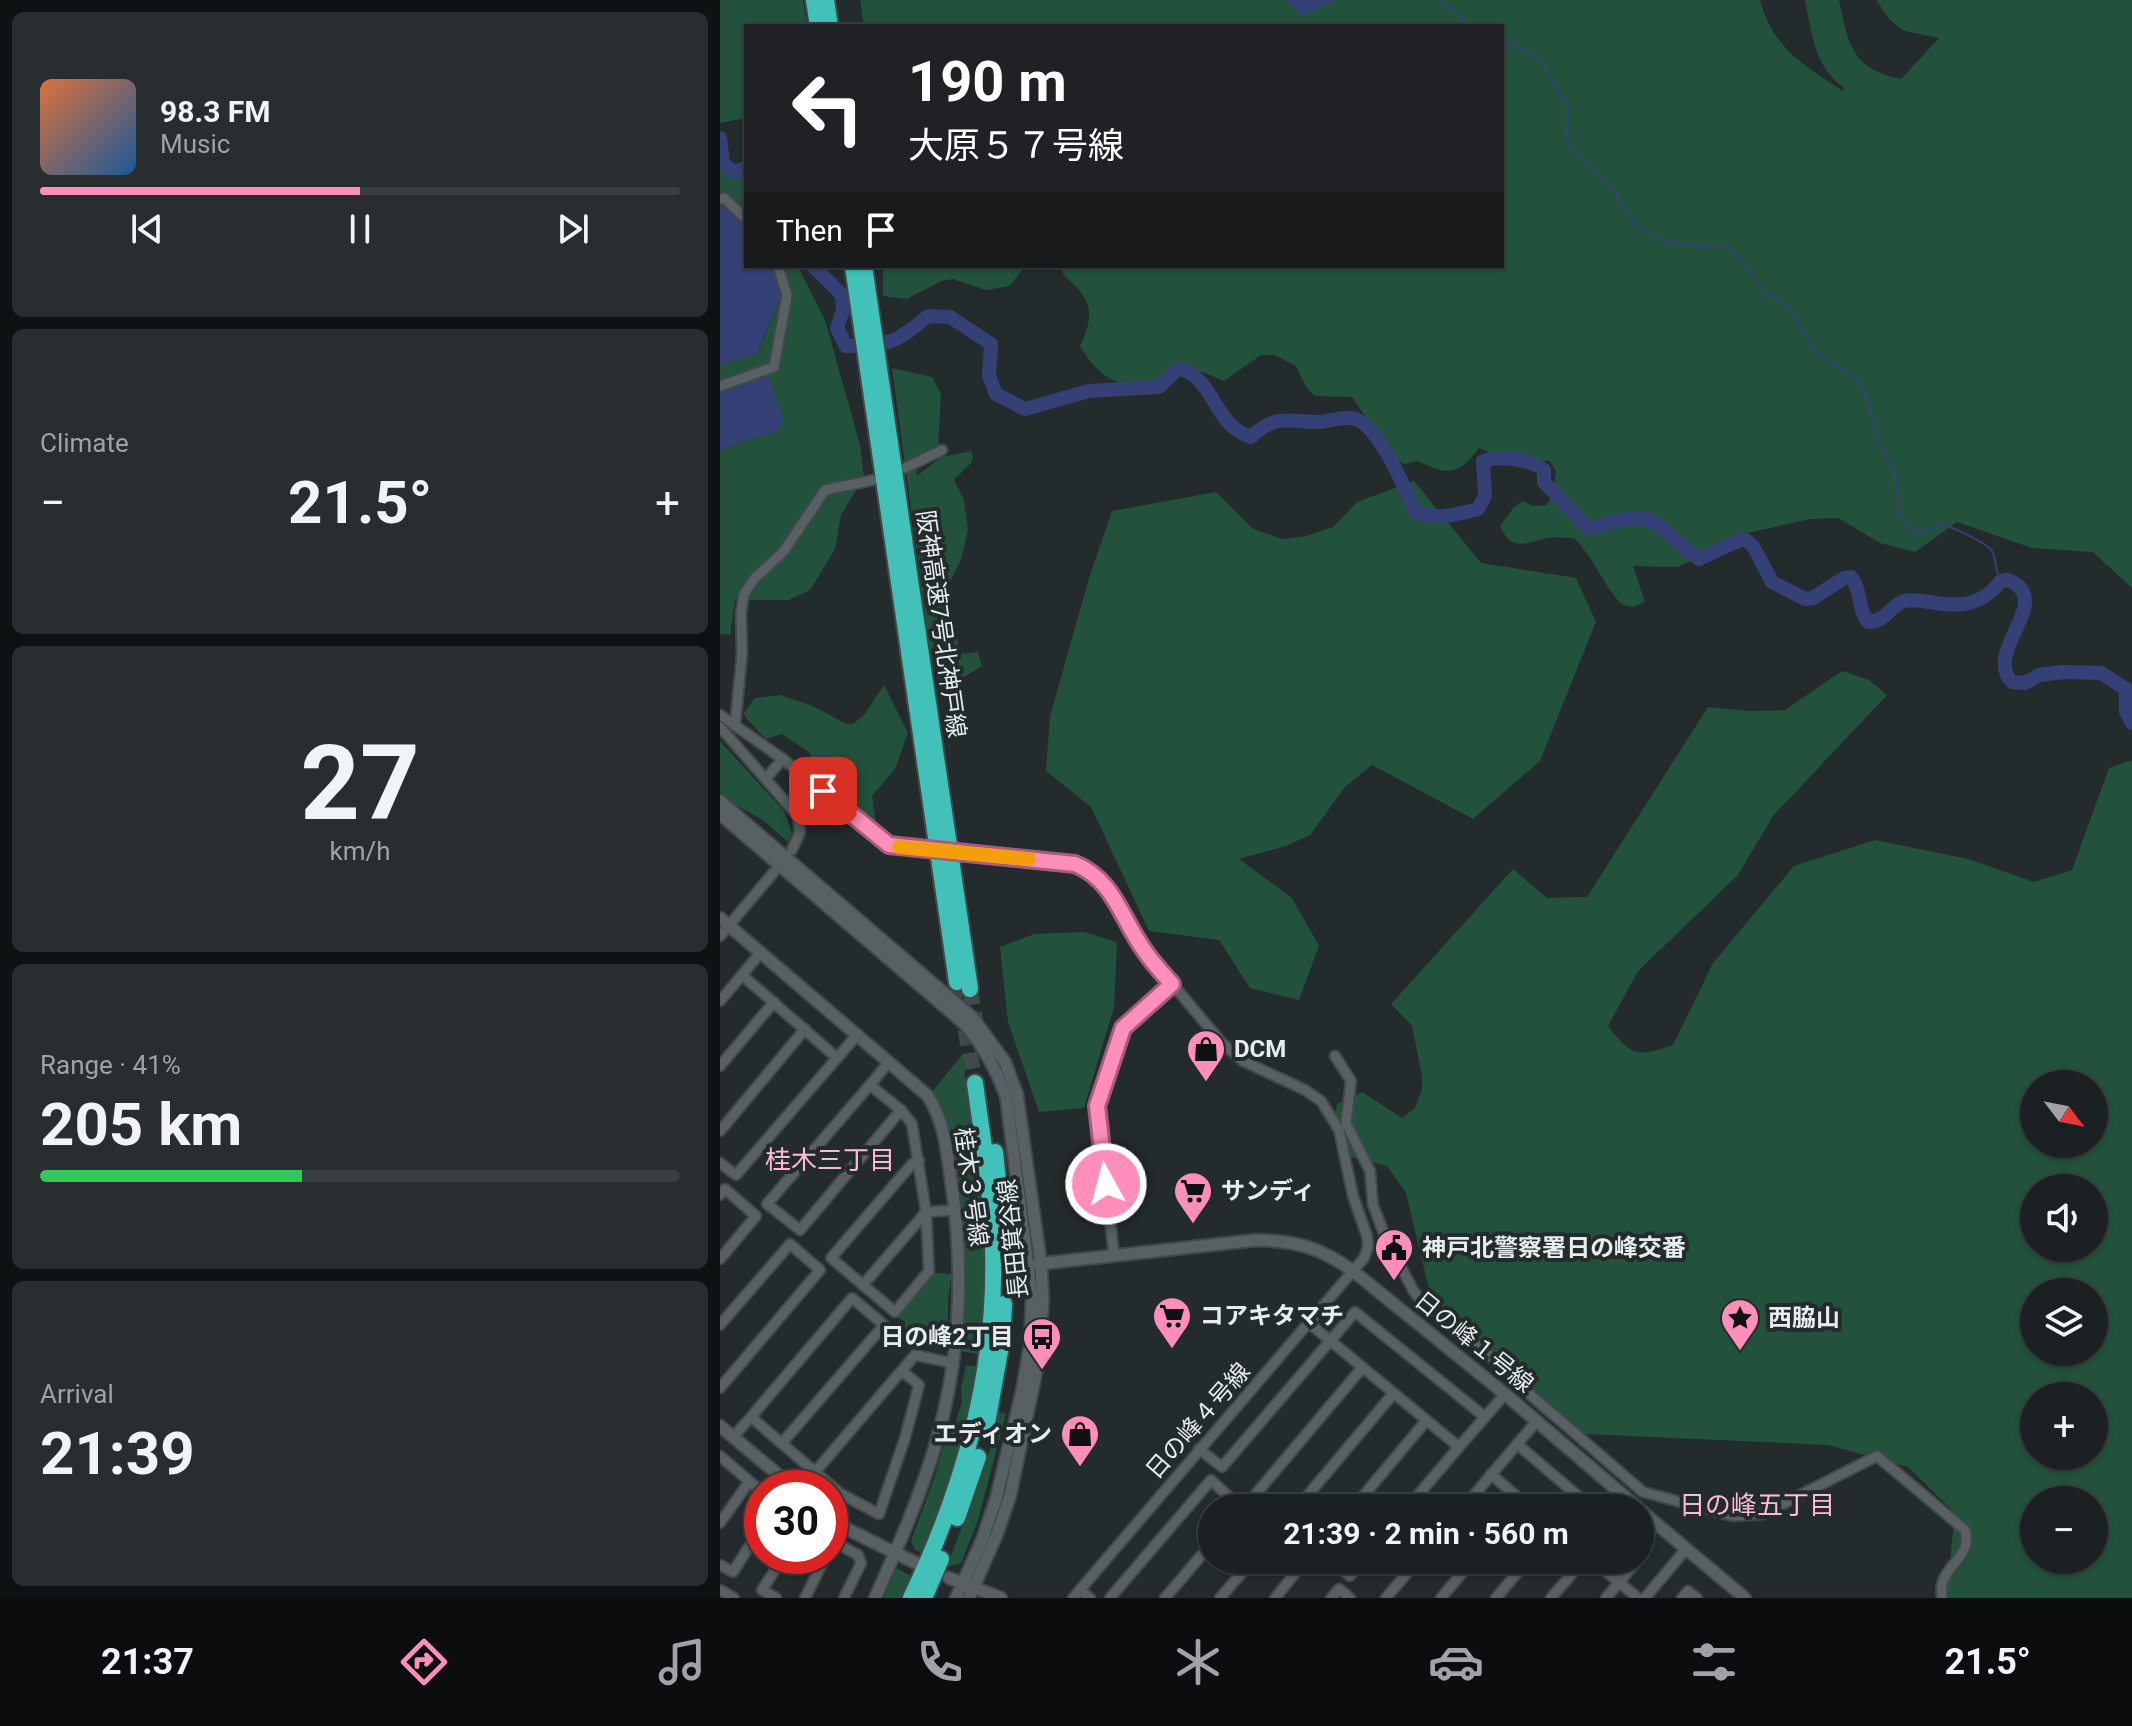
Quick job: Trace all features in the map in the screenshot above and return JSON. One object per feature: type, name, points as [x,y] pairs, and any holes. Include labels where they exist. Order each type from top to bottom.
[{"type":"highway","points":[[814,0],[818,24]]},
{"type":"highway","points":[[826,0],[830,24]]},
{"type":"highway","name":"阪神高速7号北神戸線","points":[[853,268],[882,428],[964,986]]},
{"type":"highway","name":"阪神高速7号北神戸線","points":[[864,268],[882,428]]},
{"type":"highway","points":[[911,1598],[930,1558],[970,1445],[983,1392],[991,1337],[993,1244],[981,1085],[1004,1242],[1002,1340],[994,1391],[973,1474],[924,1598]]},
{"type":"street","points":[[720,199],[724,198],[744,217]]},
{"type":"street","points":[[720,386],[774,367],[787,295],[779,268]]},
{"type":"street","points":[[905,468],[942,450]]},
{"type":"street","points":[[735,726],[744,594],[754,579],[784,551],[825,490],[873,480]]},
{"type":"street","points":[[720,715],[783,759],[766,778]]},
{"type":"street","points":[[720,727],[798,816],[800,832],[792,850]]},
{"type":"street","name":"日の峰４号線","points":[[783,759],[889,845],[1075,864],[1097,875],[1144,950],[1221,1042],[1243,1061],[1305,1090],[1321,1101],[1339,1130],[1353,1196],[1367,1236],[1368,1247],[1364,1258],[1077,1594]]},
{"type":"street","name":"長田箕谷線","points":[[720,801],[951,999],[989,1037],[1005,1062],[1017,1094],[1034,1264]]},
{"type":"street","name":"長田箕谷線","points":[[720,814],[966,1025],[996,1070],[1009,1107],[1043,1302],[1036,1373],[1010,1496],[969,1590],[956,1598]]},
{"type":"street","points":[[720,936],[725,922],[774,872]]},
{"type":"street","name":"桂木３号線","points":[[725,922],[927,1095],[938,1111],[944,1131],[960,1275],[952,1363],[936,1445],[896,1552],[875,1598]]},
{"type":"street","points":[[720,1001],[761,952]]},
{"type":"street","points":[[742,975],[836,1057]]},
{"type":"street","points":[[1114,1255],[1097,1106],[1123,1028],[1172,984]]},
{"type":"street","points":[[720,1066],[774,1002]]},
{"type":"street","points":[[720,1131],[805,1029]]},
{"type":"street","points":[[720,1163],[736,1175],[857,1035]]},
{"type":"street","points":[[1335,1056],[1351,1081],[1346,1123],[1370,1171],[1373,1205],[1385,1236],[1422,1302],[1459,1327],[1533,1397],[1643,1492],[1733,1516],[1763,1514],[1877,1456],[1965,1530],[1968,1540],[1965,1549],[1942,1584],[1942,1598]]},
{"type":"street","points":[[889,1062],[767,1204],[800,1230],[901,1110]]},
{"type":"street","points":[[870,1085],[901,1110],[912,1124],[919,1161],[926,1212],[929,1271],[895,1312],[831,1258],[912,1164],[919,1161]]},
{"type":"street","points":[[1344,1150],[1357,1148]]},
{"type":"street","points":[[720,1195],[725,1189],[756,1216],[720,1259]]},
{"type":"street","points":[[863,1285],[926,1212],[955,1210]]},
{"type":"street","name":"日の峰１号線","points":[[1034,1264],[1257,1240],[1289,1241],[1334,1257],[1505,1394],[1621,1494]]},
{"type":"street","points":[[720,1325],[790,1244],[820,1270],[720,1388]]},
{"type":"street","points":[[733,1437],[852,1298],[884,1325],[782,1443]]},
{"type":"street","points":[[1199,1449],[1222,1467],[1355,1312],[1485,1417]]},
{"type":"street","points":[[1309,1323],[1459,1447]]},
{"type":"street","points":[[817,1470],[915,1355],[952,1363]]},
{"type":"street","points":[[1256,1494],[1362,1368]]},
{"type":"street","points":[[848,1498],[879,1514],[919,1385],[902,1371]]},
{"type":"street","points":[[1309,1494],[1393,1394]]},
{"type":"street","points":[[1419,1494],[1505,1394]]},
{"type":"street","points":[[751,1417],[813,1470]]},
{"type":"street","points":[[1365,1494],[1426,1421]]},
{"type":"street","points":[[1475,1494],[1536,1422]]},
{"type":"street","points":[[720,1426],[772,1470]]},
{"type":"street","points":[[1517,1444],[1576,1494]]},
{"type":"street","points":[[722,1461],[744,1478]]},
{"type":"street","points":[[1491,1474],[1511,1494]]},
{"type":"street","points":[[1199,1494],[1211,1480],[1226,1494]]},
{"type":"street","points":[[720,1523],[744,1489]]},
{"type":"street","points":[[1110,1598],[1198,1495]]},
{"type":"street","name":"日の峰１号線","points":[[1654,1522],[1745,1598]]},
{"type":"street","points":[[848,1529],[918,1564]]},
{"type":"street","points":[[1645,1598],[1686,1549]]},
{"type":"street","points":[[844,1598],[861,1563],[858,1555],[848,1551]]},
{"type":"street","points":[[720,1565],[733,1572],[744,1555]]},
{"type":"street","points":[[1165,1598],[1198,1559]]},
{"type":"street","points":[[772,1574],[762,1590],[776,1598]]},
{"type":"street","points":[[805,1598],[817,1574]]},
{"type":"street","points":[[1220,1598],[1241,1574]]},
{"type":"street","points":[[1275,1598],[1295,1574]]},
{"type":"street","points":[[1386,1598],[1406,1574]]},
{"type":"street","points":[[1441,1598],[1461,1574]]},
{"type":"street","points":[[1496,1598],[1516,1574]]},
{"type":"street","points":[[1551,1598],[1572,1574]]},
{"type":"street","points":[[1608,1574],[1638,1598]]},
{"type":"street","points":[[1606,1598],[1626,1574]]},
{"type":"street","points":[[949,1578],[969,1590],[1001,1598]]},
{"type":"street","points":[[1331,1598],[1339,1589],[1350,1598]]},
{"type":"street","points":[[720,1590],[734,1598]]},
{"type":"street","points":[[1682,1598],[1688,1591],[1697,1598]]},
{"type":"street","points":[[1077,1594],[1090,1598]]},
{"type":"green space","points":[[720,0],[803,0],[807,24],[744,24],[744,118],[720,123]]},
{"type":"green space","points":[[860,0],[1760,0],[1773,31],[1792,54],[1843,91],[1844,88],[1820,59],[1805,0],[1839,0],[1850,41],[1862,61],[1884,74],[1901,79],[1939,38],[1904,31],[1890,20],[1876,0],[2132,0],[2132,588],[2093,552],[2032,548],[1957,522],[1915,552],[1880,543],[1838,518],[1810,519],[1747,533],[1678,567],[1633,566],[1645,602],[1633,607],[1621,604],[1574,538],[1548,538],[1520,544],[1509,540],[1500,526],[1514,507],[1523,501],[1533,506],[1546,505],[1553,495],[1556,471],[1550,461],[1501,457],[1479,448],[1465,464],[1452,471],[1417,461],[1405,464],[1395,460],[1352,397],[1315,396],[1306,387],[1296,366],[1275,355],[1261,355],[1224,381],[1203,372],[1188,370],[1135,385],[1116,382],[1092,363],[1080,346],[1088,325],[1088,305],[1061,268],[1504,268],[1504,24],[864,24]]},
{"type":"green space","points":[[720,149],[744,181],[744,224],[730,209],[720,208]]},
{"type":"green space","points":[[773,268],[799,268],[825,320],[860,445],[864,477],[841,515],[835,549],[810,590],[789,600],[735,600],[730,635],[720,634],[720,451],[744,440],[774,434],[767,374],[720,391],[720,365],[758,352],[782,294]]},
{"type":"green space","points":[[883,268],[1024,268],[1010,286],[986,290],[953,279],[941,281],[907,299],[883,296]]},
{"type":"green space","points":[[892,368],[932,377],[941,394],[938,448],[914,457],[917,476],[941,457],[971,451],[973,457],[954,480],[964,500],[968,530],[961,560],[948,586],[940,624],[954,622],[960,654],[978,652],[982,666],[941,691],[931,656]]},
{"type":"green space","points":[[1414,481],[1481,563],[1576,578],[1596,622],[1540,761],[1473,819],[1372,765],[1345,787],[1310,835],[1286,846],[1239,859],[1292,898],[1319,946],[1299,1000],[1250,988],[1219,940],[1149,931],[1091,807],[1046,771],[1050,716],[1090,575],[1112,511],[1216,492],[1253,529],[1282,539],[1306,536],[1333,527],[1357,502]]},
{"type":"green space","points":[[1842,671],[1869,680],[1887,695],[1773,816],[1738,875],[1638,971],[1608,1026],[1623,1044],[1636,1052],[1673,1045],[1713,963],[1794,866],[1875,840],[1968,859],[2034,882],[2072,870],[2109,768],[2132,760],[2132,1598],[1946,1598],[1955,1513],[1908,1467],[1828,1445],[1585,1434],[1435,1314],[1406,1193],[1387,1166],[1352,1157],[1333,1124],[1337,1104],[1362,1092],[1402,1118],[1415,1108],[1422,1089],[1422,1076],[1412,1026],[1391,1004],[1513,869],[1547,898],[1587,897],[1708,707],[1749,711],[1785,710]]},
{"type":"green space","points":[[884,685],[908,733],[895,769],[872,796],[876,824],[824,782],[809,752],[782,734],[766,739],[744,713],[755,698],[780,695],[853,724],[864,715]]},
{"type":"green space","points":[[720,741],[784,811],[792,833],[788,842],[763,820],[734,804],[720,792]]},
{"type":"green space","points":[[1084,932],[1117,942],[1114,1007],[1084,1108],[1039,1112],[1008,1022],[1000,947],[1034,934]]},
{"type":"green space","points":[[962,1055],[984,1206],[988,1274],[983,1355],[960,1351],[962,1272],[952,1155],[944,1116],[932,1092]]},
{"type":"green space","points":[[932,1273],[952,1274],[948,1297],[948,1348],[914,1337],[904,1329],[905,1322],[896,1316]]},
{"type":"green space","points":[[966,1365],[979,1367],[969,1415],[924,1553],[915,1550],[911,1541],[945,1440],[953,1430],[962,1402]]},
{"type":"green space","points":[[999,1412],[1006,1414],[978,1520],[961,1563],[947,1567],[989,1453]]},
{"type":"green space","points":[[896,1568],[909,1575],[912,1582],[903,1598],[884,1598]]},
{"type":"water","points":[[1286,0],[1336,0],[1303,15]]},
{"type":"water","points":[[720,208],[730,209],[744,224],[744,268],[773,268],[782,294],[757,353],[720,365]]},
{"type":"water","points":[[767,373],[784,421],[774,434],[744,440],[720,451],[720,391]]},
{"type":"waterway","points":[[1439,0],[1470,24]]},
{"type":"waterway","points":[[1504,41],[1540,59],[1568,106],[1566,134],[1575,155],[1614,191],[1635,225],[1672,244],[1728,248],[1766,293],[1791,309],[1814,350],[1862,384],[1880,445],[1894,473],[1901,516],[1912,532],[1918,534],[1942,525],[1976,540],[1992,551],[2001,581]]},
{"type":"waterway","points":[[720,138],[723,163],[733,172],[744,169]]},
{"type":"waterway","points":[[815,268],[842,295],[843,310],[837,328],[846,346],[891,341],[928,316],[950,317],[991,344],[989,376],[996,394],[1025,409],[1089,391],[1159,387],[1179,368],[1201,382],[1229,423],[1251,437],[1273,422],[1318,422],[1345,418],[1360,421],[1380,442],[1415,512],[1422,515],[1446,516],[1478,509],[1485,496],[1483,461],[1515,459],[1544,470],[1544,482],[1587,527],[1631,518],[1643,519],[1662,528],[1699,559],[1746,540],[1753,546],[1772,582],[1805,599],[1813,598],[1844,578],[1851,577],[1868,622],[1880,619],[1906,600],[1966,604],[1984,597],[2001,581],[2008,580],[2021,589],[2025,600],[2006,656],[2005,670],[2012,682],[2025,683],[2039,675],[2063,672],[2101,673],[2126,689],[2126,712],[2132,723]]},
{"type":"tunnel","points":[[957,982],[975,1083]]},
{"type":"tunnel","points":[[970,989],[977,1031]]},
{"type":"slow traffic","points":[[899,847],[1029,859]]},
{"type":"place","name":"DCM","points":[[1206,1083]]},
{"type":"place","name":"サンディ","points":[[1193,1225]]},
{"type":"place","name":"神戸北警察署日の峰交番","points":[[1394,1282]]},
{"type":"place","name":"コアキタマチ","points":[[1172,1350]]},
{"type":"place","name":"西脇山","points":[[1740,1352]]},
{"type":"place","name":"日の峰2丁目","points":[[1042,1371]]},
{"type":"place","name":"エディオン","points":[[1080,1468]]},
{"type":"district","name":"桂木三丁目","points":[[830,1160]]},
{"type":"district","name":"日の峰五丁目","points":[[1757,1505]]},
{"type":"route","points":[[823,791],[889,845],[1075,864],[1097,875],[1106,887],[1144,950],[1172,984],[1123,1028],[1097,1106],[1106,1184]]}]
